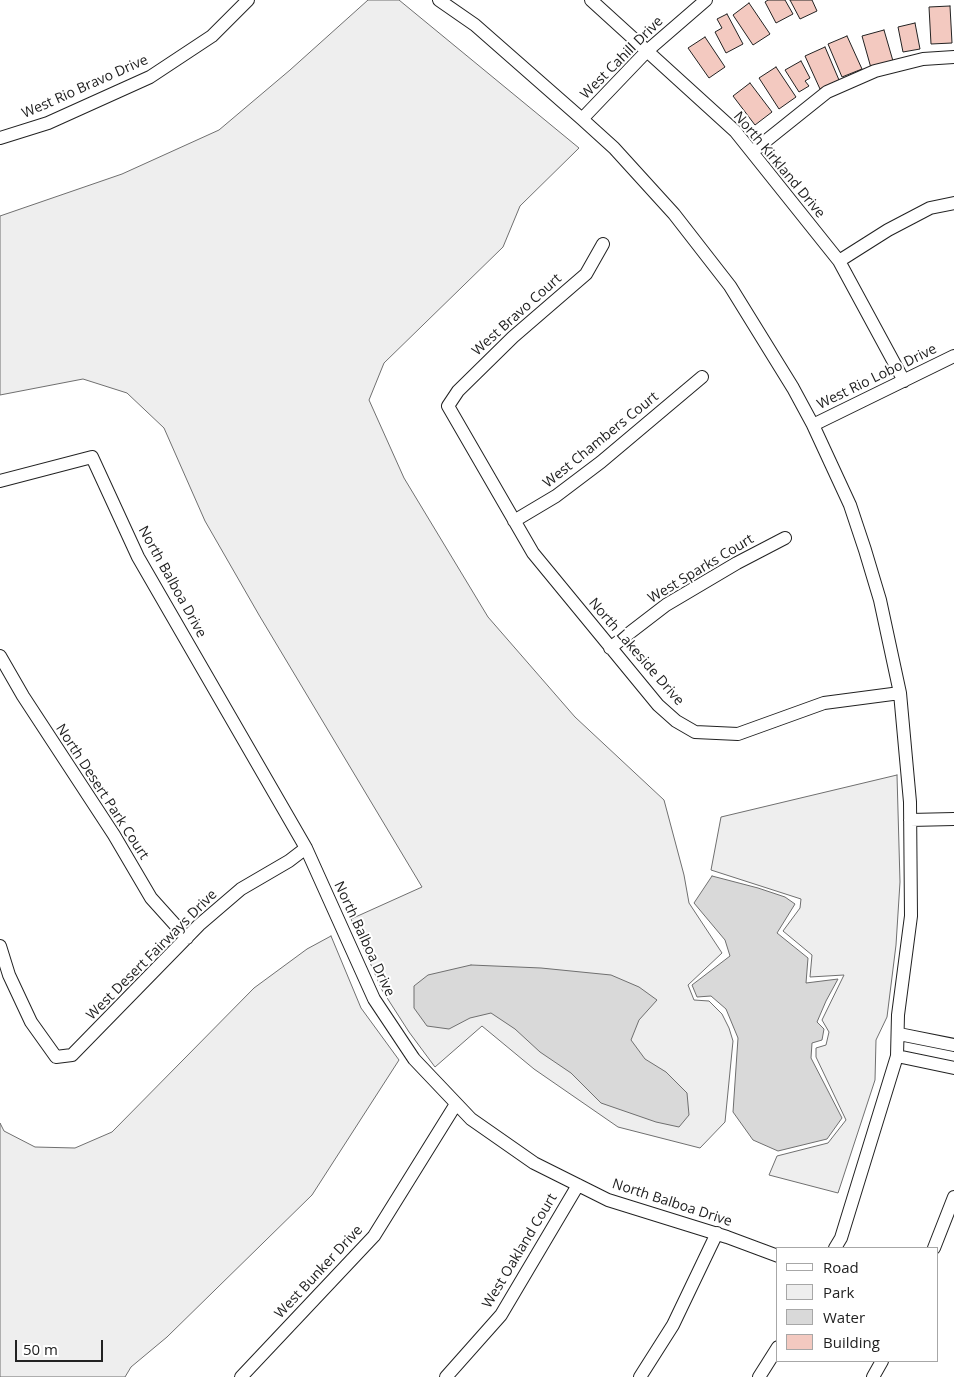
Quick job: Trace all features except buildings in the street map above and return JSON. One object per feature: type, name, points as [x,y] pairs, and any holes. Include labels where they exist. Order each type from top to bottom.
[{"type":"street","name":"West Rio Bravo Drive","points":[[0,138],[48,123],[150,77],[212,36],[248,0]]},
{"type":"street","points":[[439,0],[475,25],[614,148],[674,214],[730,286],[793,388],[813,425],[850,505],[865,550],[880,600],[900,693],[910,802],[911,916],[898,1015],[898,1056],[836,1247]]},
{"type":"street","name":"North Kirkland Drive","points":[[591,0],[735,131],[839,261],[904,381]]},
{"type":"street","name":"West Cahill Drive","points":[[582,119],[647,51],[706,0]]},
{"type":"street","points":[[752,152],[827,92],[875,71],[923,59],[954,58]]},
{"type":"street","points":[[839,261],[888,230],[930,208],[954,203]]},
{"type":"street","name":"West Bravo Court","points":[[448,406],[458,391],[513,337],[586,274],[603,244]]},
{"type":"street","name":"West Rio Lobo Drive","points":[[813,425],[954,356]]},
{"type":"street","name":"West Chambers Court","points":[[514,521],[556,496],[702,377]]},
{"type":"street","name":"North Lakeside Drive","points":[[448,406],[533,553],[658,705],[676,722],[695,732],[738,734],[824,703],[900,693]]},
{"type":"street","name":"North Balboa Drive","points":[[0,480],[92,457],[138,556],[306,848],[374,999],[414,1059],[471,1119],[534,1163],[608,1200],[717,1233],[776,1255]]},
{"type":"street","name":"West Sparks Court","points":[[610,648],[666,605],[737,563],[785,538]]},
{"type":"street","name":"North Desert Park Court","points":[[0,656],[23,696],[114,836],[151,898],[187,938]]},
{"type":"street","points":[[910,820],[954,819]]},
{"type":"street","name":"West Desert Fairways Drive","points":[[0,946],[9,975],[31,1022],[56,1057],[72,1055],[187,938],[241,889],[289,861],[306,848]]},
{"type":"street","points":[[899,1034],[954,1045]]},
{"type":"street","points":[[898,1056],[954,1068]]},
{"type":"street","name":"West Bunker Drive","points":[[241,1377],[374,1236],[456,1104]]},
{"type":"street","name":"West Oakland Court","points":[[446,1377],[501,1315],[578,1185]]},
{"type":"street","points":[[934,1247],[954,1197]]},
{"type":"street","points":[[640,1377],[673,1325],[717,1233]]},
{"type":"street","points":[[759,1377],[776,1350]]},
{"type":"street","points":[[873,1377],[881,1362]]},
{"type":"green space","points":[[368,0],[399,0],[579,148],[520,206],[503,247],[384,363],[369,400],[404,478],[488,617],[575,717],[664,800],[684,875],[689,903],[722,953],[688,985],[694,1000],[709,1001],[722,1014],[733,1041],[725,1122],[700,1148],[618,1127],[534,1069],[482,1026],[435,1067],[409,1032],[382,990],[351,919],[422,887],[205,521],[164,428],[127,393],[83,379],[0,395],[0,216],[122,174],[219,130]]},
{"type":"green space","points":[[897,775],[900,882],[896,945],[887,1017],[876,1040],[875,1080],[838,1193],[769,1175],[777,1156],[828,1143],[846,1120],[816,1057],[816,1048],[826,1045],[829,1032],[822,1020],[844,975],[810,977],[812,955],[783,931],[800,908],[801,899],[711,870],[721,817]]},
{"type":"green space","points":[[331,936],[361,1008],[399,1060],[312,1195],[167,1337],[131,1367],[125,1377],[0,1377],[0,1123],[4,1131],[35,1147],[75,1148],[112,1132],[254,988],[307,949]]},
{"type":"water","points":[[712,876],[785,897],[795,904],[777,933],[808,958],[806,983],[838,979],[817,1022],[824,1029],[822,1040],[812,1043],[811,1058],[842,1118],[827,1139],[778,1151],[753,1140],[733,1112],[738,1038],[726,1009],[711,996],[697,997],[692,985],[730,956],[725,940],[694,903]]},
{"type":"water","points":[[471,965],[541,968],[611,975],[639,987],[657,1000],[639,1020],[631,1040],[645,1059],[666,1072],[687,1093],[689,1115],[679,1127],[656,1122],[601,1103],[571,1073],[540,1052],[515,1029],[491,1013],[470,1018],[449,1029],[427,1026],[414,1008],[414,986],[428,975]]}]
